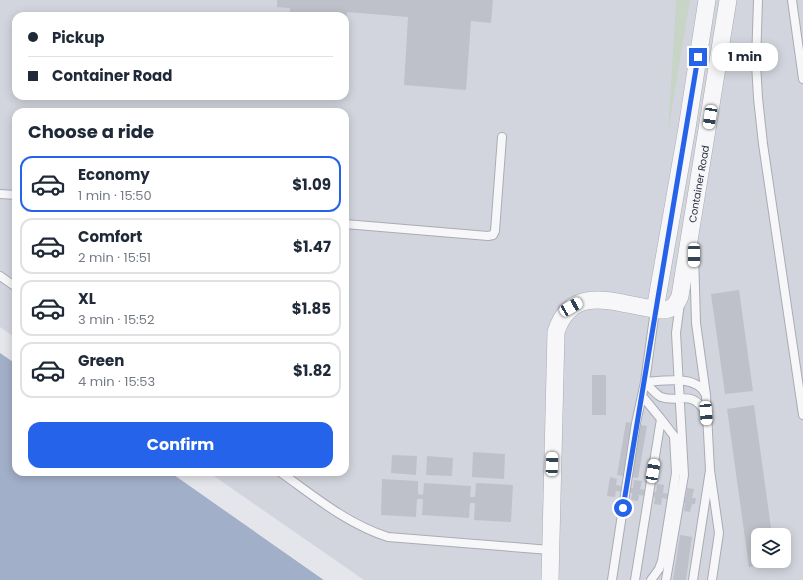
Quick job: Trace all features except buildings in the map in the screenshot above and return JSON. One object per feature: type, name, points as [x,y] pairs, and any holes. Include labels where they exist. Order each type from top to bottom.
[{"type":"street","points":[[655,310],[687,128],[707,0]]},
{"type":"street","name":"Container Road","points":[[680,296],[708,131],[728,0]]},
{"type":"street","points":[[550,580],[555,342],[559,323],[563,315],[571,307],[587,300],[598,300],[655,310],[668,310],[673,308],[680,296]]},
{"type":"lane","points":[[758,0],[756,63],[760,114],[803,414]]},
{"type":"lane","points":[[792,0],[803,79]]},
{"type":"lane","points":[[349,224],[488,236],[493,235],[496,230],[502,138]]},
{"type":"lane","points":[[0,194],[12,195]]},
{"type":"lane","points":[[694,212],[694,284],[696,315],[706,396],[710,470],[719,533],[712,580]]},
{"type":"lane","points":[[0,276],[12,284]]},
{"type":"lane","points":[[666,580],[684,475],[681,398],[676,333],[680,296]]},
{"type":"lane","points":[[612,580],[636,423],[643,397],[655,310]]},
{"type":"lane","points":[[645,382],[680,381],[700,386],[706,396]]},
{"type":"lane","points":[[645,382],[662,397],[695,400],[700,404],[706,413]]},
{"type":"lane","points":[[643,397],[674,436],[676,473],[662,561],[659,569],[650,580]]},
{"type":"lane","points":[[635,580],[661,419]]},
{"type":"lane","points":[[693,580],[710,470]]},
{"type":"lane","points":[[286,476],[344,517],[372,532],[388,537],[550,550]]},
{"type":"shaded area","points":[[0,0],[803,0],[803,580],[364,580],[214,476],[349,476],[349,108],[12,108],[12,335],[0,327]]},
{"type":"green space","points":[[676,0],[690,0],[668,132],[676,3]]},
{"type":"water","points":[[0,353],[12,361],[12,476],[176,476],[324,580],[0,580]]},
{"type":"pier","points":[[176,476],[179,476],[326,580]]},
{"type":"route","points":[[623,508],[636,423],[643,397],[655,310],[698,57]]}]
